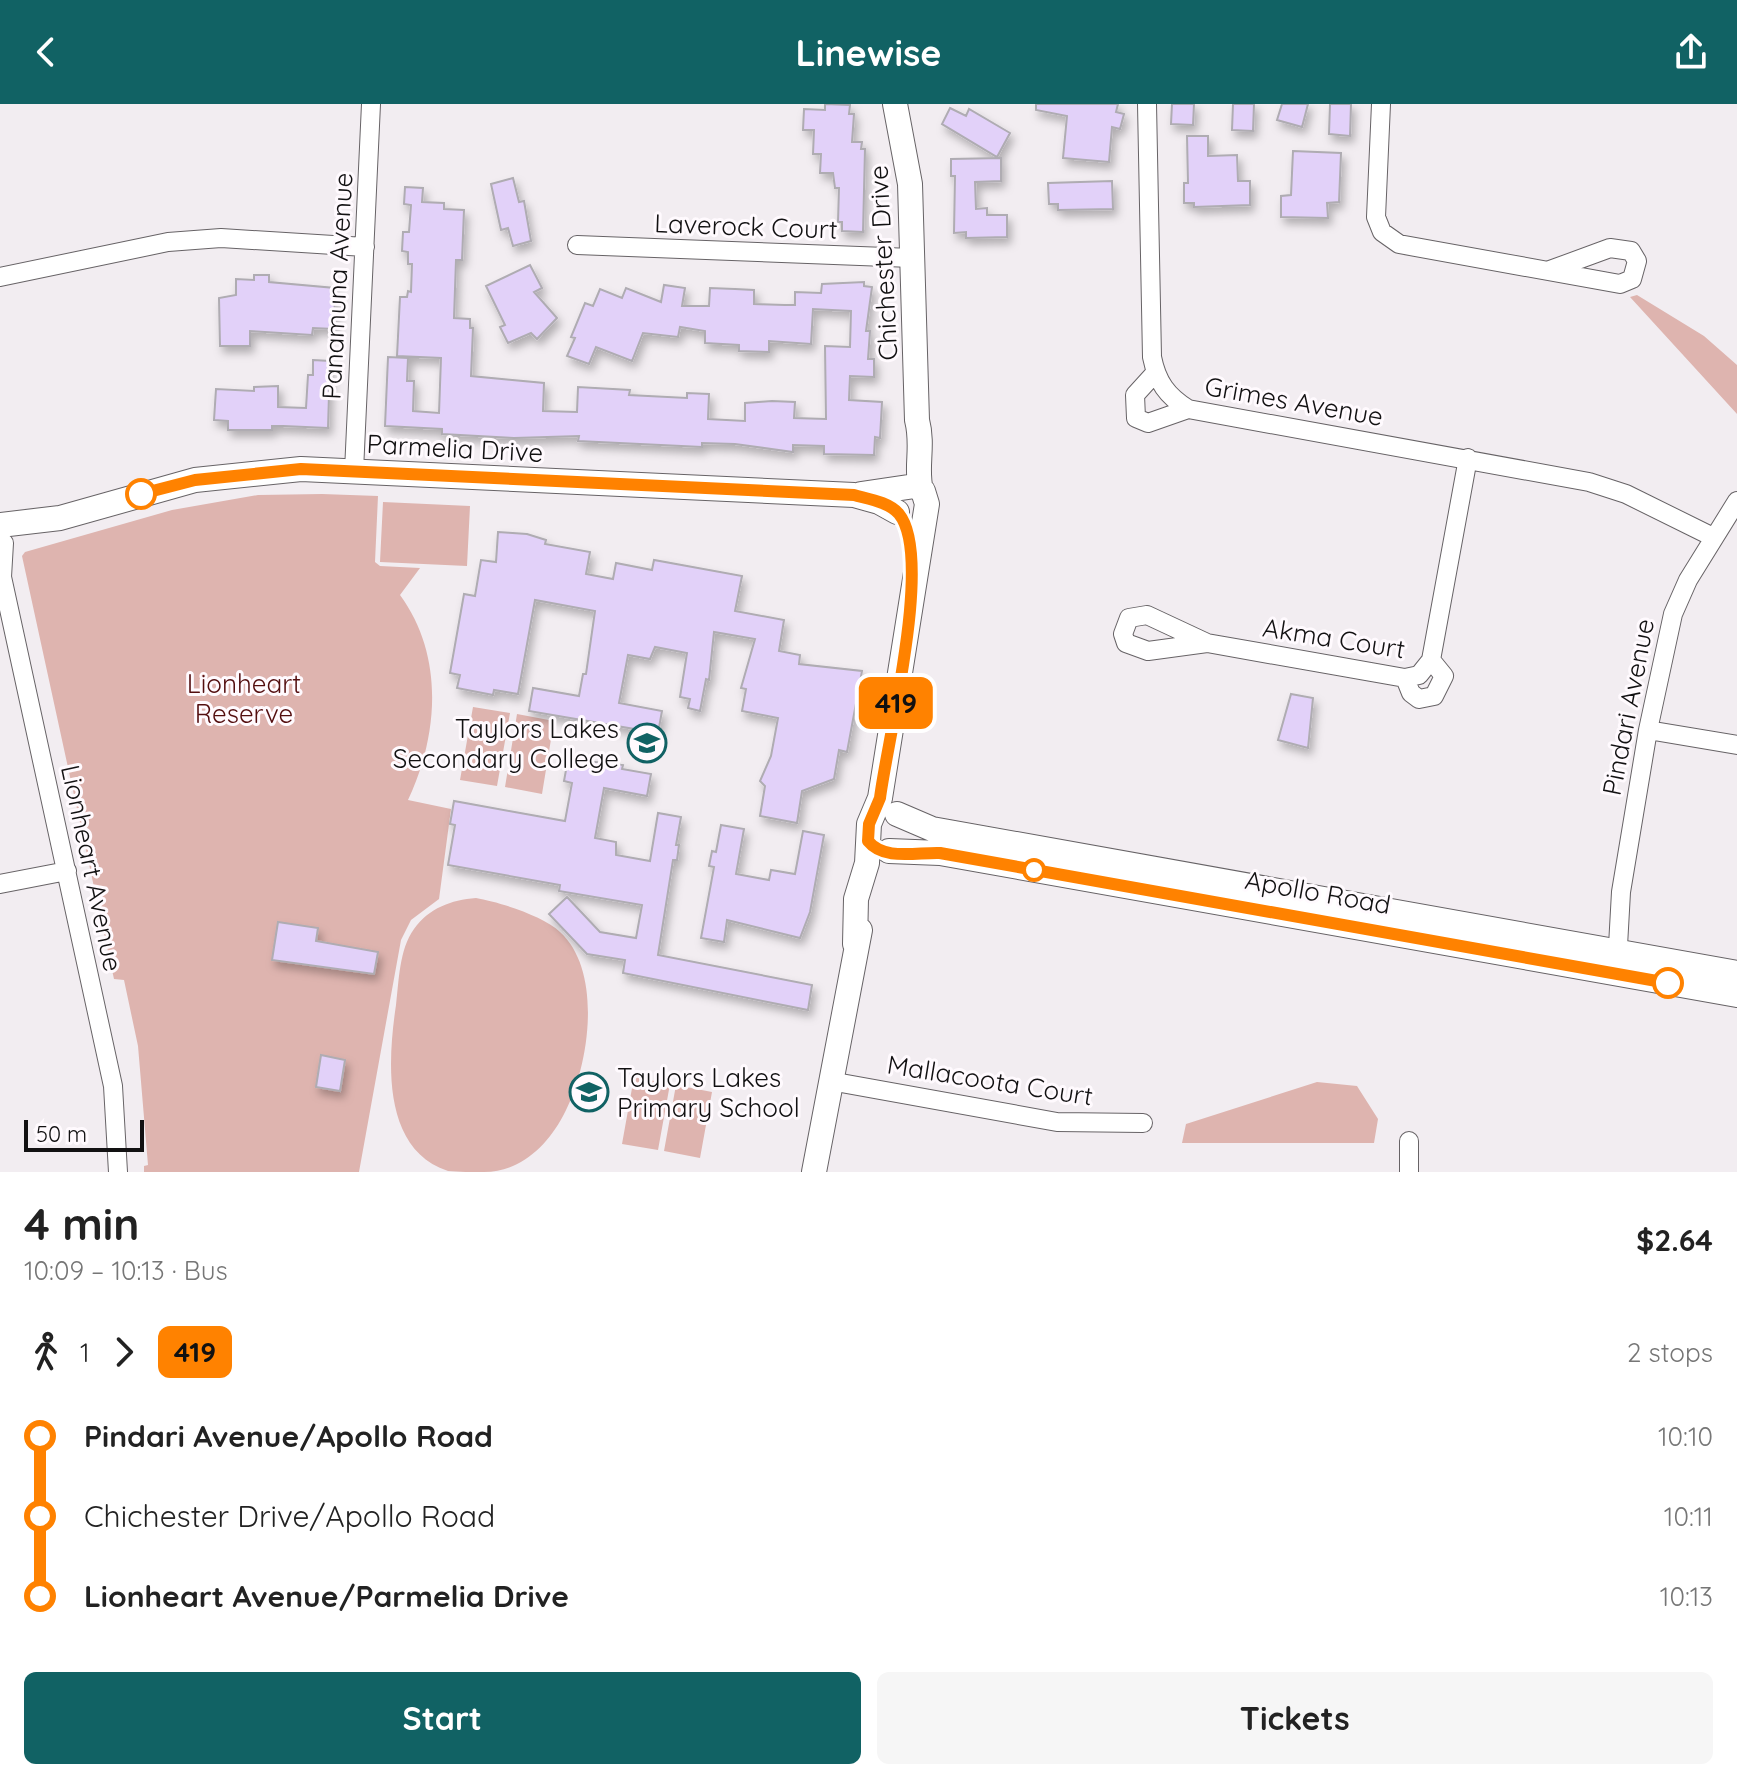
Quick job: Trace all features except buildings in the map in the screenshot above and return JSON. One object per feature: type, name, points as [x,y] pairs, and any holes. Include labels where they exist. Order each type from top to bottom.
[{"type":"street","name":"Panamuna Avenue","points":[[354,471],[371,104]]},
{"type":"street","name":"Chichester Drive","points":[[895,104],[907,156],[917,420],[907,500]]},
{"type":"street","points":[[1147,104],[1145,132],[1155,373],[1135,395],[1136,418],[1148,423],[1188,409]]},
{"type":"street","points":[[1381,104],[1376,217],[1386,237],[1399,244],[1550,270]]},
{"type":"street","points":[[0,277],[168,242],[221,238],[365,247]]},
{"type":"street","name":"Laverock Court","points":[[577,245],[912,258]]},
{"type":"street","name":"Grimes Avenue","points":[[1155,373],[1169,395],[1188,409],[1589,482],[1653,508],[1710,542]]},
{"type":"street","name":"Akma Court","points":[[1207,643],[1405,678],[1419,675],[1431,660],[1468,458]]},
{"type":"street","name":"Parmelia Drive","points":[[2,537],[195,480],[270,471],[354,471],[907,500]]},
{"type":"street","points":[[814,1172],[855,944],[881,848],[869,824],[890,813],[886,761],[912,585],[907,500]]},
{"type":"street","name":"Pindari Avenue","points":[[1608,961],[1648,730],[1673,614],[1710,542],[1737,501]]},
{"type":"street","name":"Lionheart Avenue","points":[[2,537],[1,575],[113,1086],[118,1172]]},
{"type":"street","points":[[1648,730],[1737,745]]},
{"type":"street","name":"Apollo Road","points":[[890,813],[932,829],[1608,961],[1737,995]]},
{"type":"street","name":"Apollo Road","points":[[881,848],[940,853],[1608,961],[1737,973]]},
{"type":"street","points":[[0,884],[67,871]]},
{"type":"street","name":"Mallacoota Court","points":[[830,1081],[1057,1122],[1143,1123]]},
{"type":"street","points":[[1409,1141],[1409,1172]]},
{"type":"green space","points":[[1637,295],[1704,336],[1737,365],[1737,414],[1630,297]]},
{"type":"green space","name":"Lionheart Reserve","points":[[258,495],[378,496],[375,562],[380,566],[420,568],[400,595],[424,643],[430,669],[431,722],[426,749],[408,800],[451,809],[439,899],[411,920],[401,940],[359,1172],[144,1172],[144,1166],[148,1165],[138,1046],[124,980],[114,979],[22,556],[25,552],[172,510]]},
{"type":"green space","points":[[383,502],[470,506],[467,566],[380,562]]},
{"type":"green space","points":[[473,707],[510,713],[497,786],[460,780]]},
{"type":"green space","points":[[517,714],[554,721],[542,794],[505,787]]},
{"type":"green space","points":[[476,898],[532,915],[560,932],[574,949],[583,971],[588,1021],[580,1073],[572,1096],[563,1116],[540,1147],[521,1162],[497,1171],[448,1171],[426,1160],[410,1143],[400,1123],[391,1075],[393,1027],[403,956],[414,929],[441,906]]},
{"type":"green space","points":[[634,1077],[670,1084],[658,1150],[622,1144]]},
{"type":"green space","points":[[1317,1082],[1357,1086],[1378,1119],[1374,1143],[1182,1143],[1186,1124]]},
{"type":"green space","points":[[676,1085],[712,1092],[700,1158],[664,1151]]},
{"type":"bus line","name":"419","points":[[141,494],[195,480],[247,472],[301,469],[854,495],[879,502],[897,512],[904,524],[910,543],[912,585],[902,669],[880,798],[869,824],[868,841],[874,848],[898,854],[940,853],[1668,983]]},
{"type":"place","name":"Taylors Lakes Secondary College","points":[[647,743]]},
{"type":"place","name":"Taylors Lakes Primary School","points":[[589,1092]]}]
